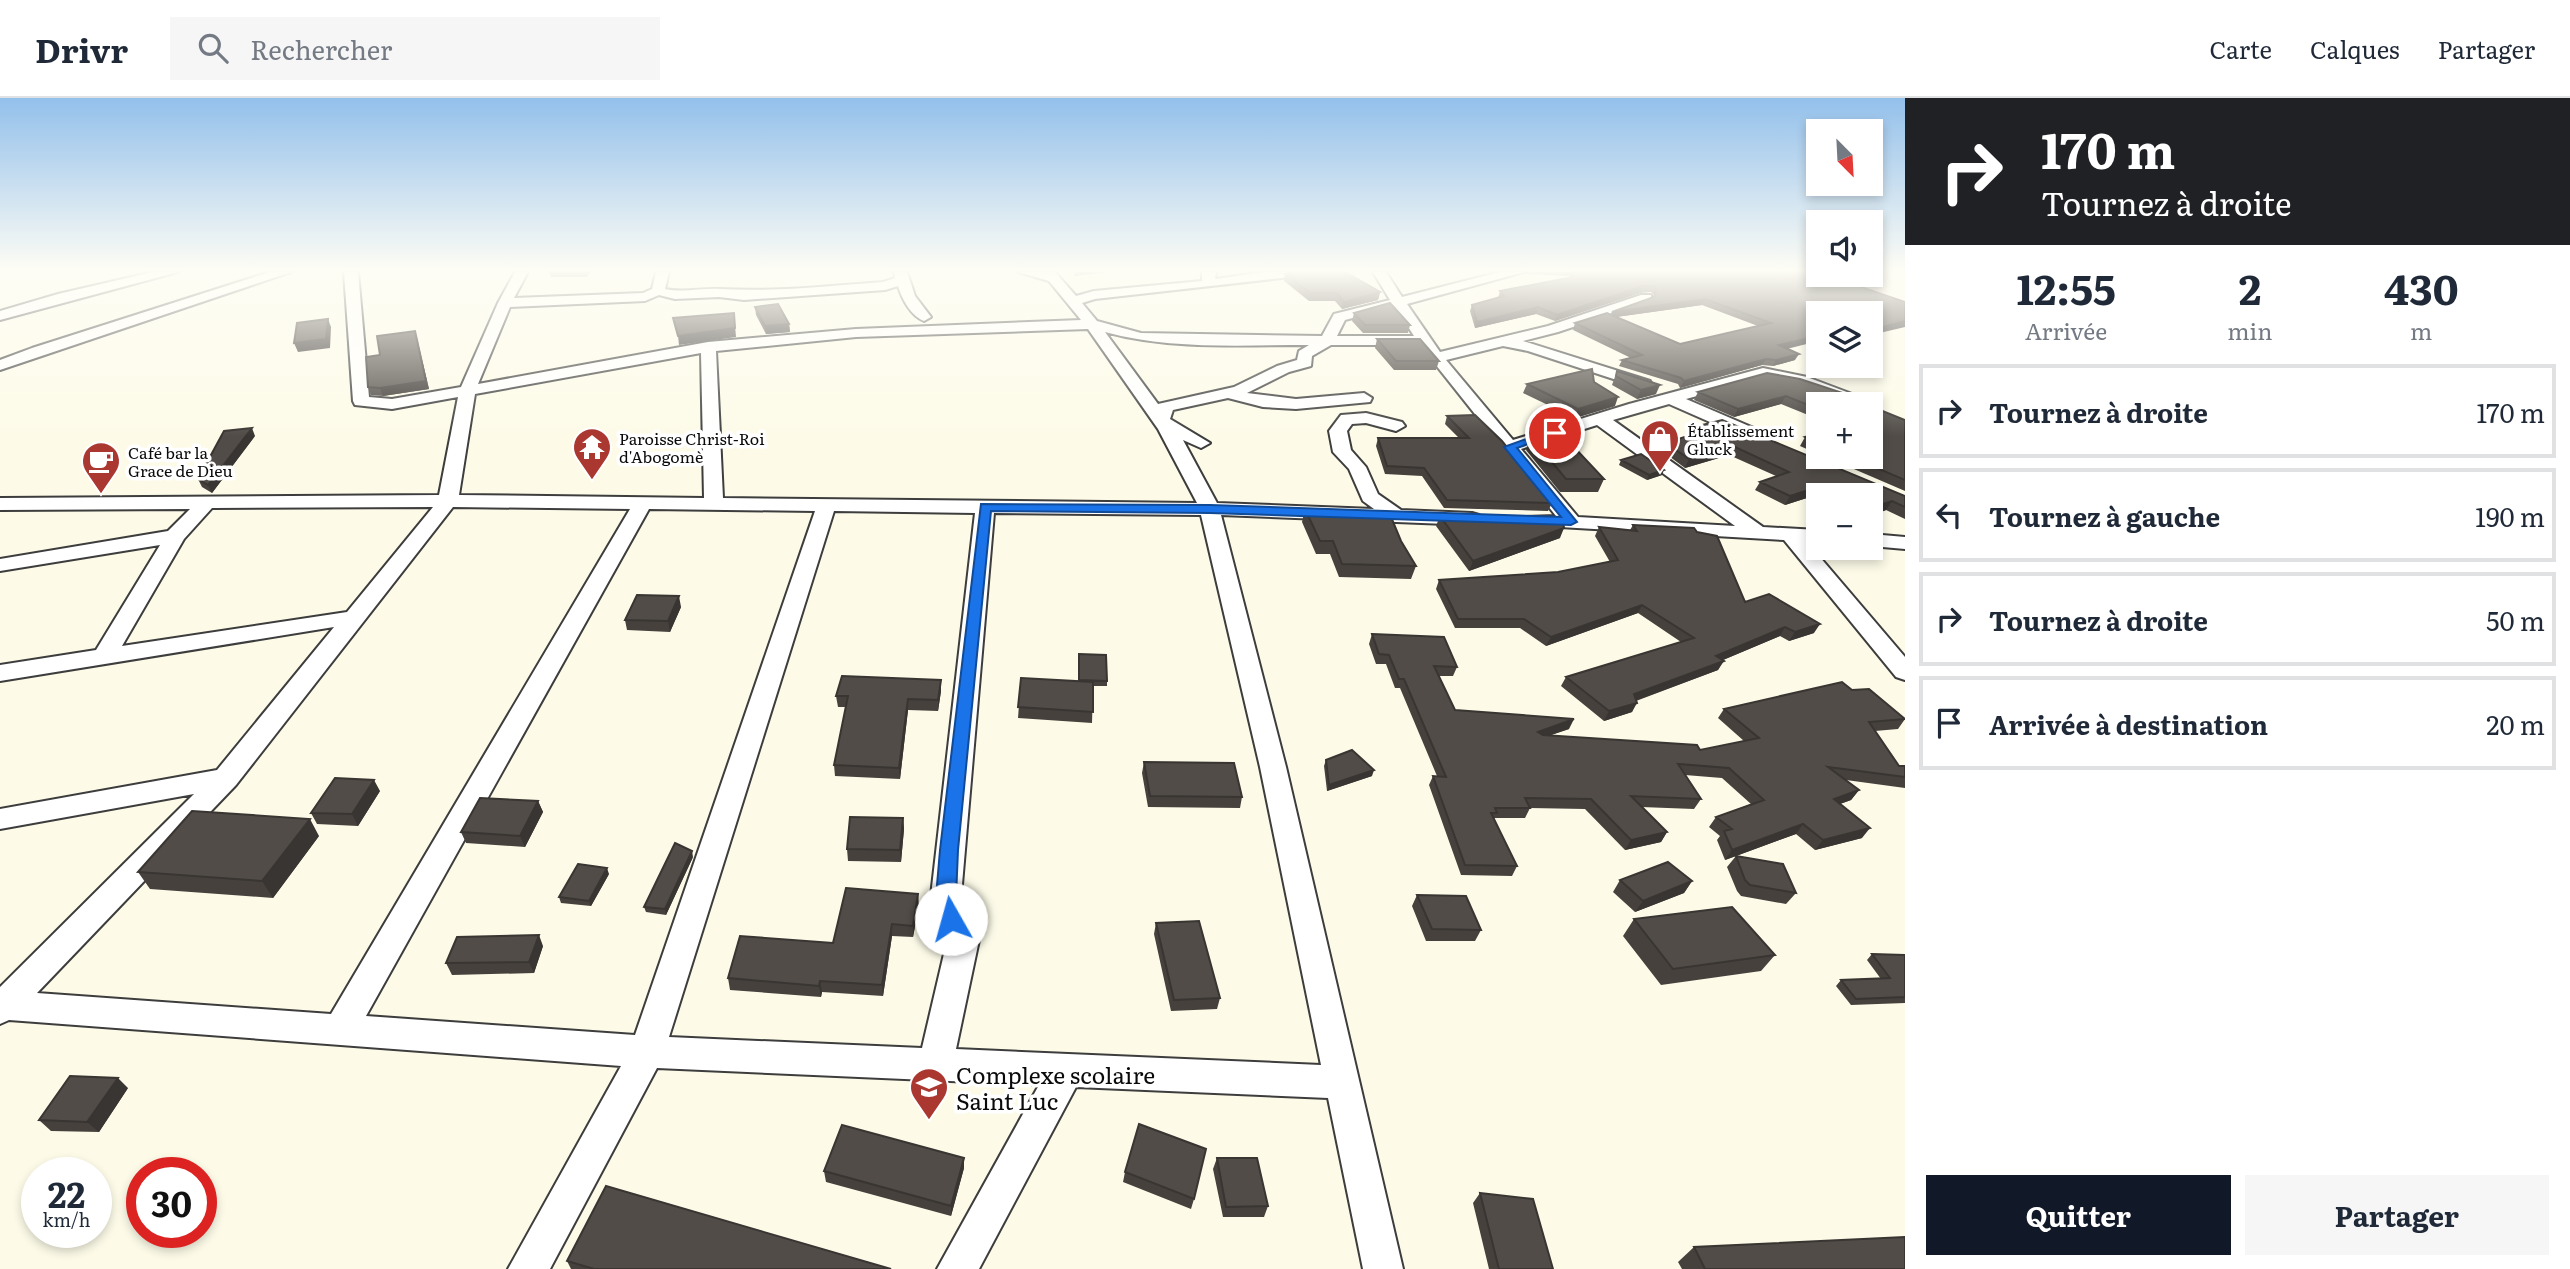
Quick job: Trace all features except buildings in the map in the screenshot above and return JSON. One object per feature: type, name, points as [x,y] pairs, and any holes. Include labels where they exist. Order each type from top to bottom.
[{"type":"street","points":[[0,365],[111,327]]},
{"type":"street","points":[[355,327],[361,401],[392,404],[708,347],[856,333],[1023,327]]},
{"type":"street","points":[[1,1006],[226,778],[448,501],[467,392],[495,327]]},
{"type":"street","points":[[1094,327],[1161,421],[1188,464],[1210,509],[1273,767],[1383,1269]]},
{"type":"street","points":[[1102,327],[1140,337],[1326,342],[1425,341]]},
{"type":"street","points":[[1161,421],[1165,406],[1239,391],[1283,369],[1305,363],[1304,354],[1326,342],[1334,327]]},
{"type":"street","points":[[1415,327],[1436,358],[1571,522]]},
{"type":"street","points":[[1436,358],[1557,327]]},
{"type":"street","points":[[1544,331],[1601,362],[1592,366]]},
{"type":"street","points":[[1503,342],[1531,347],[1671,390],[1670,398]]},
{"type":"street","points":[[708,347],[714,503]]},
{"type":"street","points":[[1592,366],[1603,382],[1598,387]]},
{"type":"street","points":[[1510,447],[1635,408],[1763,373],[1779,373],[1831,392]]},
{"type":"street","points":[[1227,393],[1252,401],[1286,406],[1364,398]]},
{"type":"street","points":[[1619,398],[1635,408]]},
{"type":"street","points":[[1670,398],[1769,442]]},
{"type":"street","points":[[1396,426],[1366,418],[1347,419],[1338,431],[1342,452],[1357,467],[1370,497],[1396,517]]},
{"type":"street","points":[[1600,419],[1757,532]]},
{"type":"street","points":[[1161,421],[1201,443]]},
{"type":"street","points":[[0,505],[448,501],[714,503],[1210,509],[1490,519]]},
{"type":"street","points":[[105,655],[175,536],[208,502]]},
{"type":"street","points":[[340,1030],[643,503]]},
{"type":"street","points":[[528,1269],[647,1052],[826,506]]},
{"type":"street","points":[[936,1063],[963,940],[951,919],[946,897],[985,507]]},
{"type":"street","points":[[1517,520],[1806,535]]},
{"type":"street","points":[[1790,534],[1905,672]]},
{"type":"street","points":[[0,565],[175,536]]},
{"type":"street","points":[[1883,541],[1905,543]]},
{"type":"street","points":[[0,673],[356,617]]},
{"type":"street","points":[[0,819],[226,778]]},
{"type":"street","points":[[1,1006],[647,1052],[1342,1082]]},
{"type":"street","points":[[957,1269],[1067,1069]]},
{"type":"place","name":"Établissement Gluck","points":[[1660,473]]},
{"type":"place","name":"Paroisse Christ-Roi d'Abogomè","points":[[592,481]]},
{"type":"place","name":"Café bar la Grace de Dieu","points":[[101,495]]},
{"type":"place","name":"Complexe scolaire Saint Luc","points":[[929,1121]]},
{"type":"route","points":[[951,919],[946,897],[949,850],[985,507],[1210,509],[1571,522],[1510,447],[1555,433]]}]
